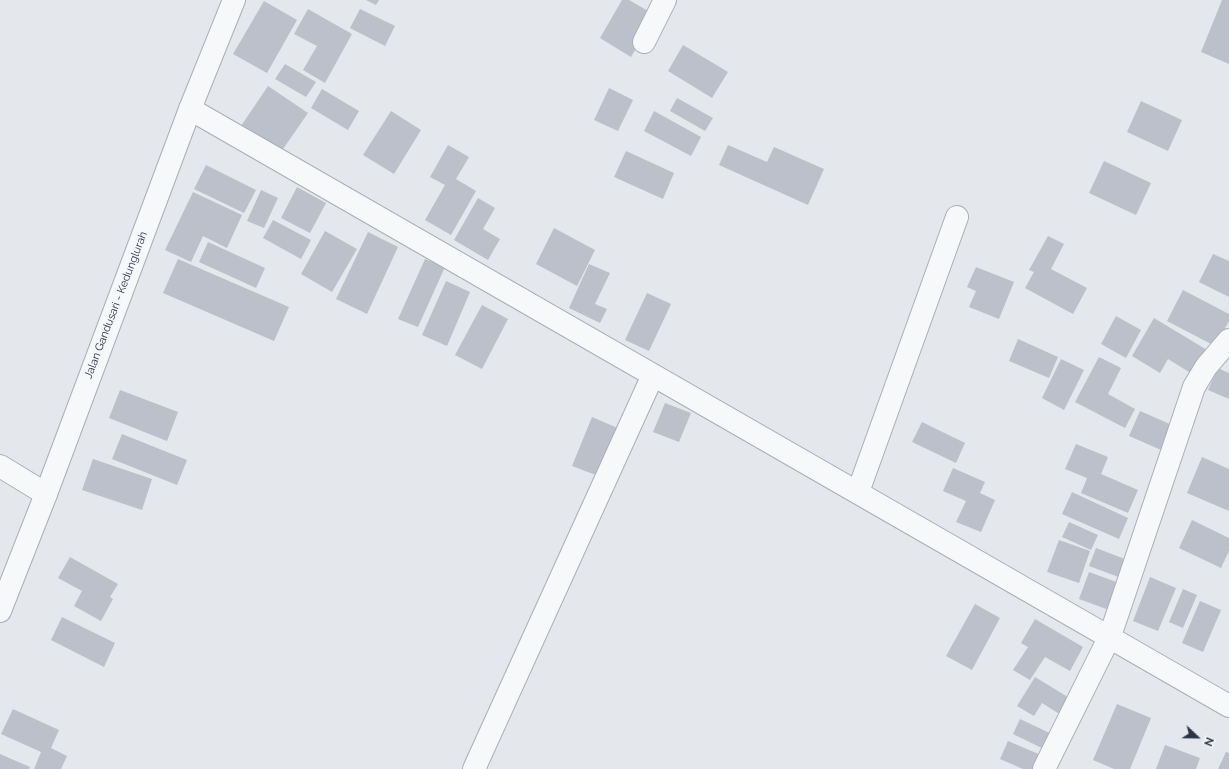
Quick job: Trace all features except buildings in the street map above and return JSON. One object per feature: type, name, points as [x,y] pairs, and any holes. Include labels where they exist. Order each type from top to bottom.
[{"type":"street","name":"Jalan Gandusari - Kedunglurah","points":[[0,610],[46,494],[190,109],[234,0]]},
{"type":"street","points":[[644,42],[665,0]]},
{"type":"street","points":[[190,109],[1110,636],[1229,706]]},
{"type":"street","points":[[858,492],[957,217]]},
{"type":"street","points":[[1044,769],[1110,636],[1194,387],[1206,366],[1229,340]]},
{"type":"street","points":[[474,769],[653,375]]},
{"type":"street","points":[[0,466],[46,494]]}]
